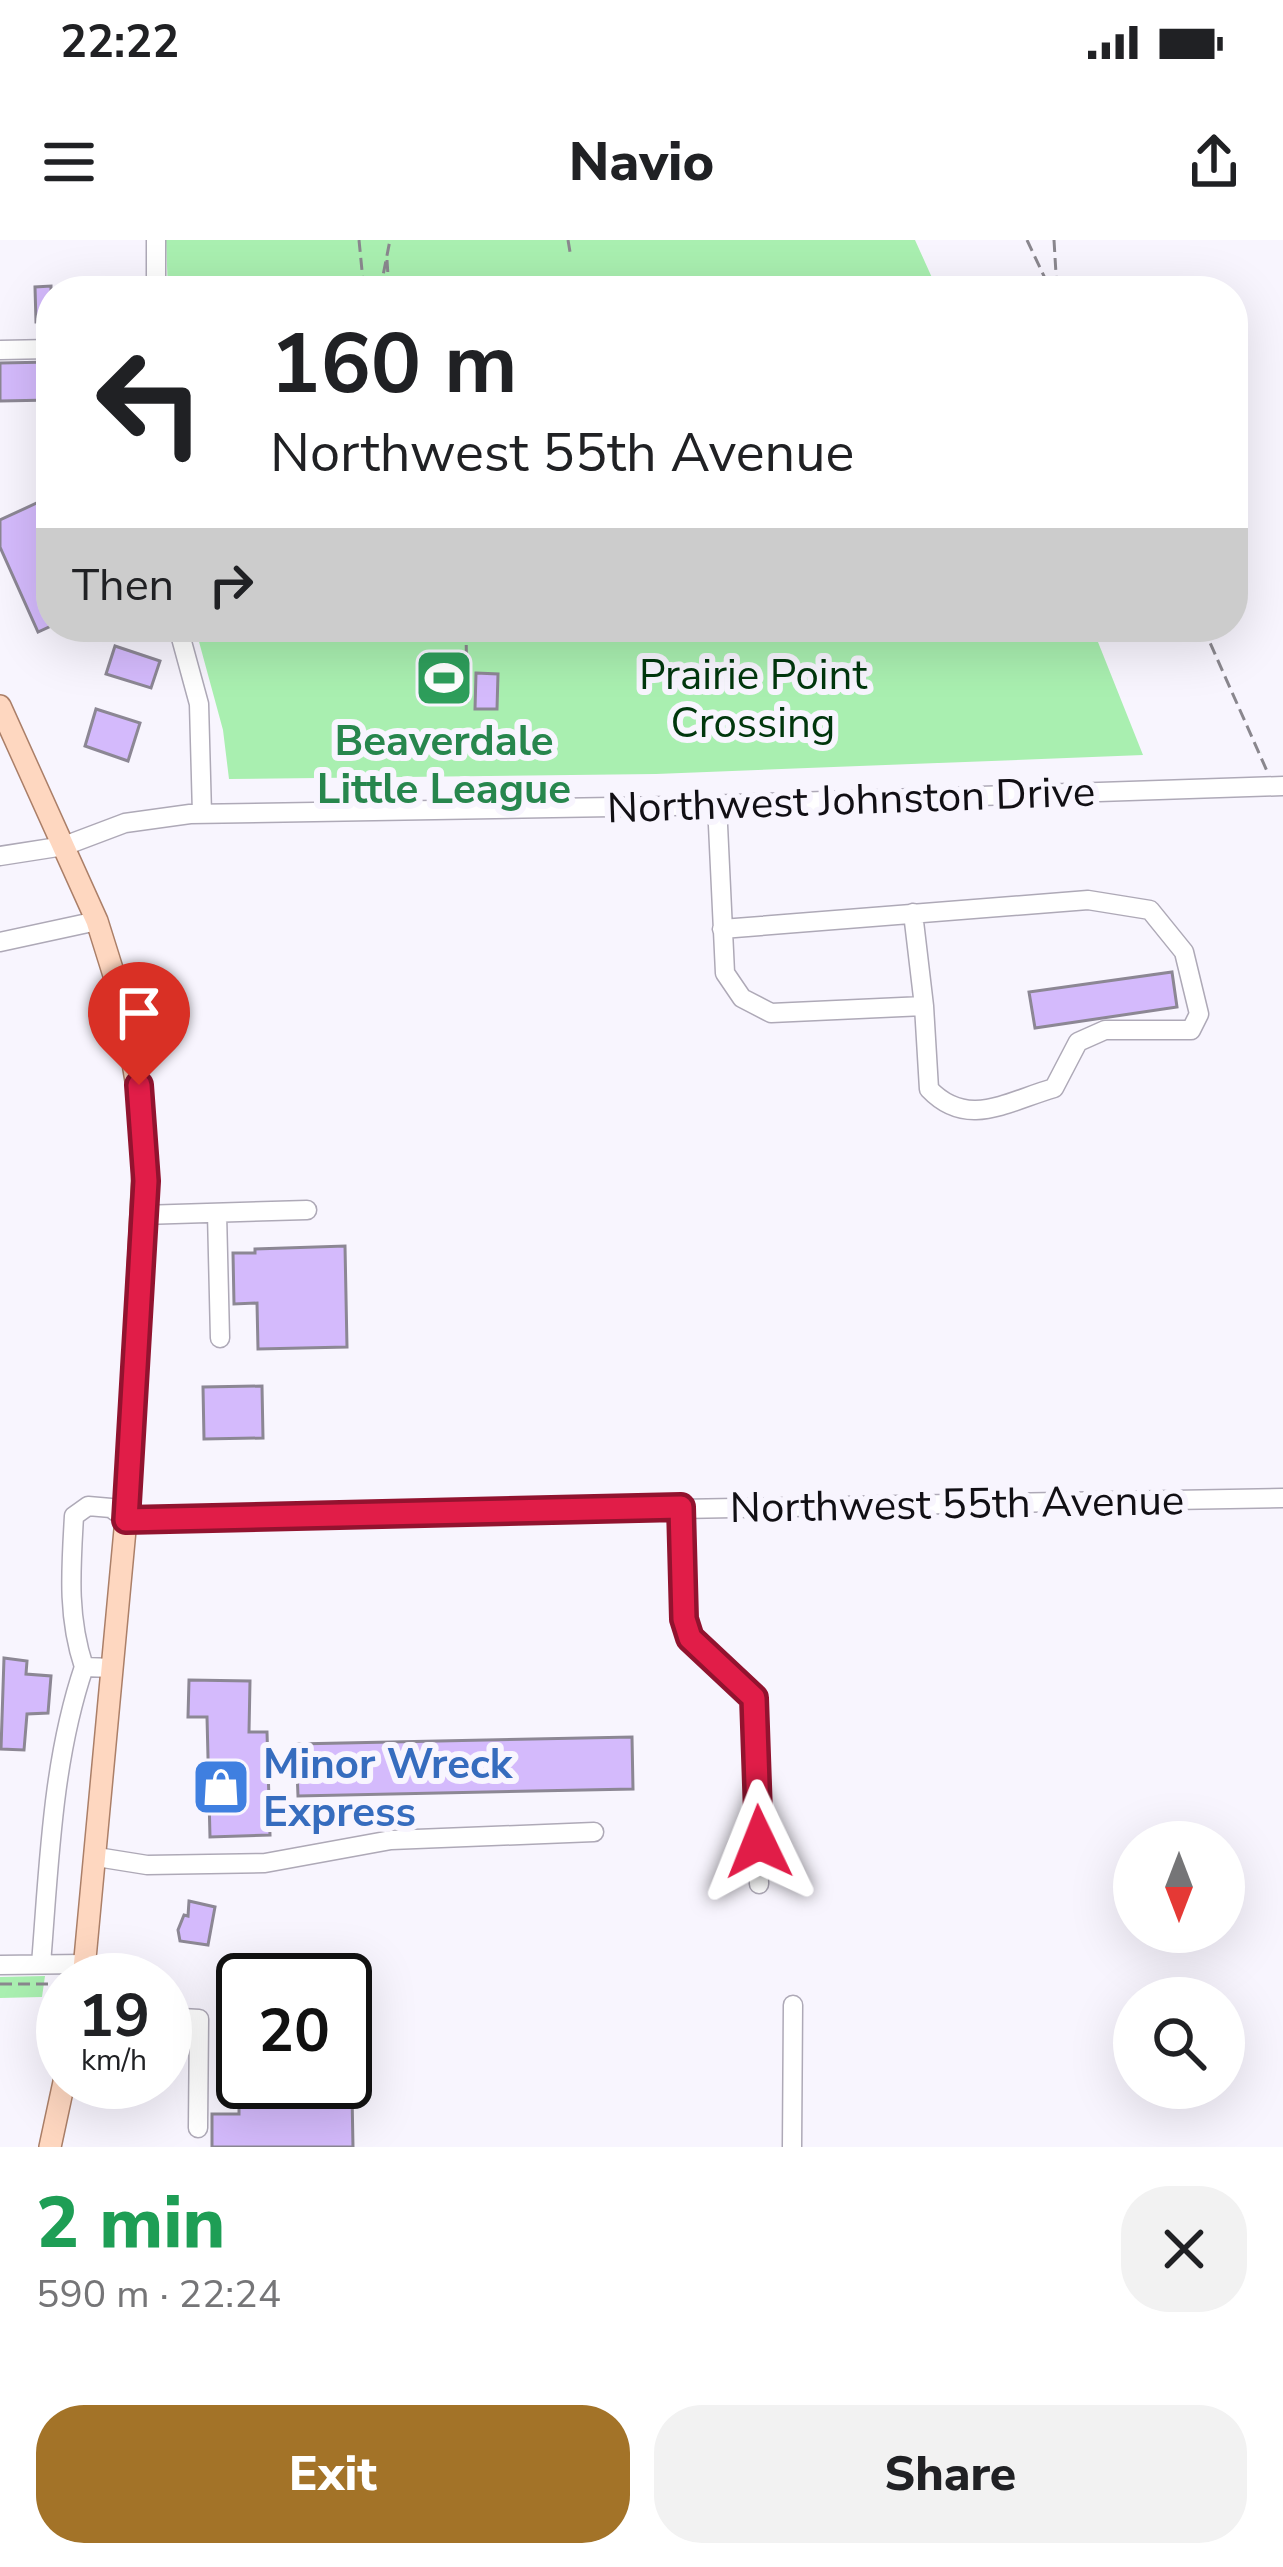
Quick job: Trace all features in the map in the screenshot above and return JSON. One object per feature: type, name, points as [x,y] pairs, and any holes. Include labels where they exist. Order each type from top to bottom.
[{"type":"main road","points":[[0,706],[97,921],[123,1004],[145,1134],[126,1520],[86,1953]]},
{"type":"main road","points":[[50,2147],[58,2109]]},
{"type":"street","points":[[156,240],[156,276]]},
{"type":"street","points":[[0,350],[36,349]]},
{"type":"street","points":[[182,642],[199,704],[202,814]]},
{"type":"street","name":"Northwest Johnston Drive","points":[[0,856],[64,846],[125,823],[202,814],[1279,787]]},
{"type":"street","points":[[717,804],[725,973],[742,998],[771,1013],[924,1006]]},
{"type":"street","points":[[722,929],[913,913],[1088,900],[1150,910],[1184,952],[1199,1014],[1191,1030],[1105,1030],[1078,1042],[1054,1088],[968,1113],[946,1107],[929,1089],[913,913]]},
{"type":"street","points":[[0,942],[97,921]]},
{"type":"street","points":[[142,1215],[307,1210]]},
{"type":"street","points":[[217,1213],[220,1338]]},
{"type":"street","name":"Northwest 55th Avenue","points":[[84,1667],[72,1633],[70,1608],[74,1516],[88,1506],[111,1508],[126,1520],[1283,1498]]},
{"type":"street","points":[[681,1507],[684,1619],[690,1638],[754,1698],[759,1884]]},
{"type":"street","points":[[42,1953],[70,1707],[84,1667],[113,1668]]},
{"type":"street","points":[[97,1857],[147,1865],[265,1862],[391,1840],[594,1832]]},
{"type":"street","points":[[0,1965],[36,1964]]},
{"type":"street","points":[[792,2147],[793,2005]]},
{"type":"street","points":[[192,2018],[199,2018],[198,2128]]},
{"type":"path","points":[[359,240],[363,276]]},
{"type":"path","points":[[388,240],[388,276]]},
{"type":"path","points":[[568,240],[570,252]]},
{"type":"path","points":[[1027,240],[1046,276]]},
{"type":"path","points":[[1054,240],[1054,276]]},
{"type":"path","points":[[383,276],[387,255]]},
{"type":"path","points":[[466,642],[467,703]]},
{"type":"path","points":[[1210,642],[1279,787]]},
{"type":"path","points":[[0,1984],[36,1984]]},
{"type":"green space","points":[[166,240],[915,240],[931,276],[167,276]]},
{"type":"green space","name":"Prairie Point Crossing","points":[[199,642],[1098,642],[1143,755],[656,774],[229,779],[223,730]]},
{"type":"green space","points":[[36,1976],[36,1997],[0,1998],[0,1977]]},
{"type":"building","points":[[36,362],[36,400],[0,401],[0,363]]},
{"type":"building","points":[[36,503],[36,628],[0,547],[0,520]]},
{"type":"building","points":[[115,646],[160,661],[151,688],[106,674]]},
{"type":"building","points":[[476,673],[498,674],[497,709],[475,709]]},
{"type":"building","points":[[96,709],[140,723],[128,761],[85,746]]},
{"type":"building","points":[[1172,972],[1177,1007],[1035,1028],[1029,992]]},
{"type":"building","points":[[345,1246],[347,1347],[258,1349],[257,1303],[234,1304],[233,1253]]},
{"type":"building","points":[[262,1386],[263,1438],[204,1439],[203,1387]]},
{"type":"building","points":[[4,1658],[27,1661],[26,1674],[51,1676],[48,1713],[27,1714],[24,1750],[1,1749]]},
{"type":"building","points":[[189,1680],[250,1681],[249,1732],[267,1732],[270,1835],[210,1837],[207,1717],[188,1717]]},
{"type":"building","points":[[632,1737],[633,1789],[298,1796],[296,1744]]},
{"type":"building","points":[[189,1901],[215,1907],[208,1945],[180,1941],[178,1930],[184,1915],[188,1916]]},
{"type":"building","points":[[239,2109],[352,2109],[353,2147],[212,2147],[212,2114],[239,2114]]},
{"type":"place","name":"Beaverdale Little League","points":[[444,678]]},
{"type":"place","name":"Minor Wreck Express","points":[[221,1787]]},
{"type":"route","points":[[139,1085],[146,1181],[126,1520],[681,1507],[684,1619],[690,1638],[754,1698],[759,1842]]}]
